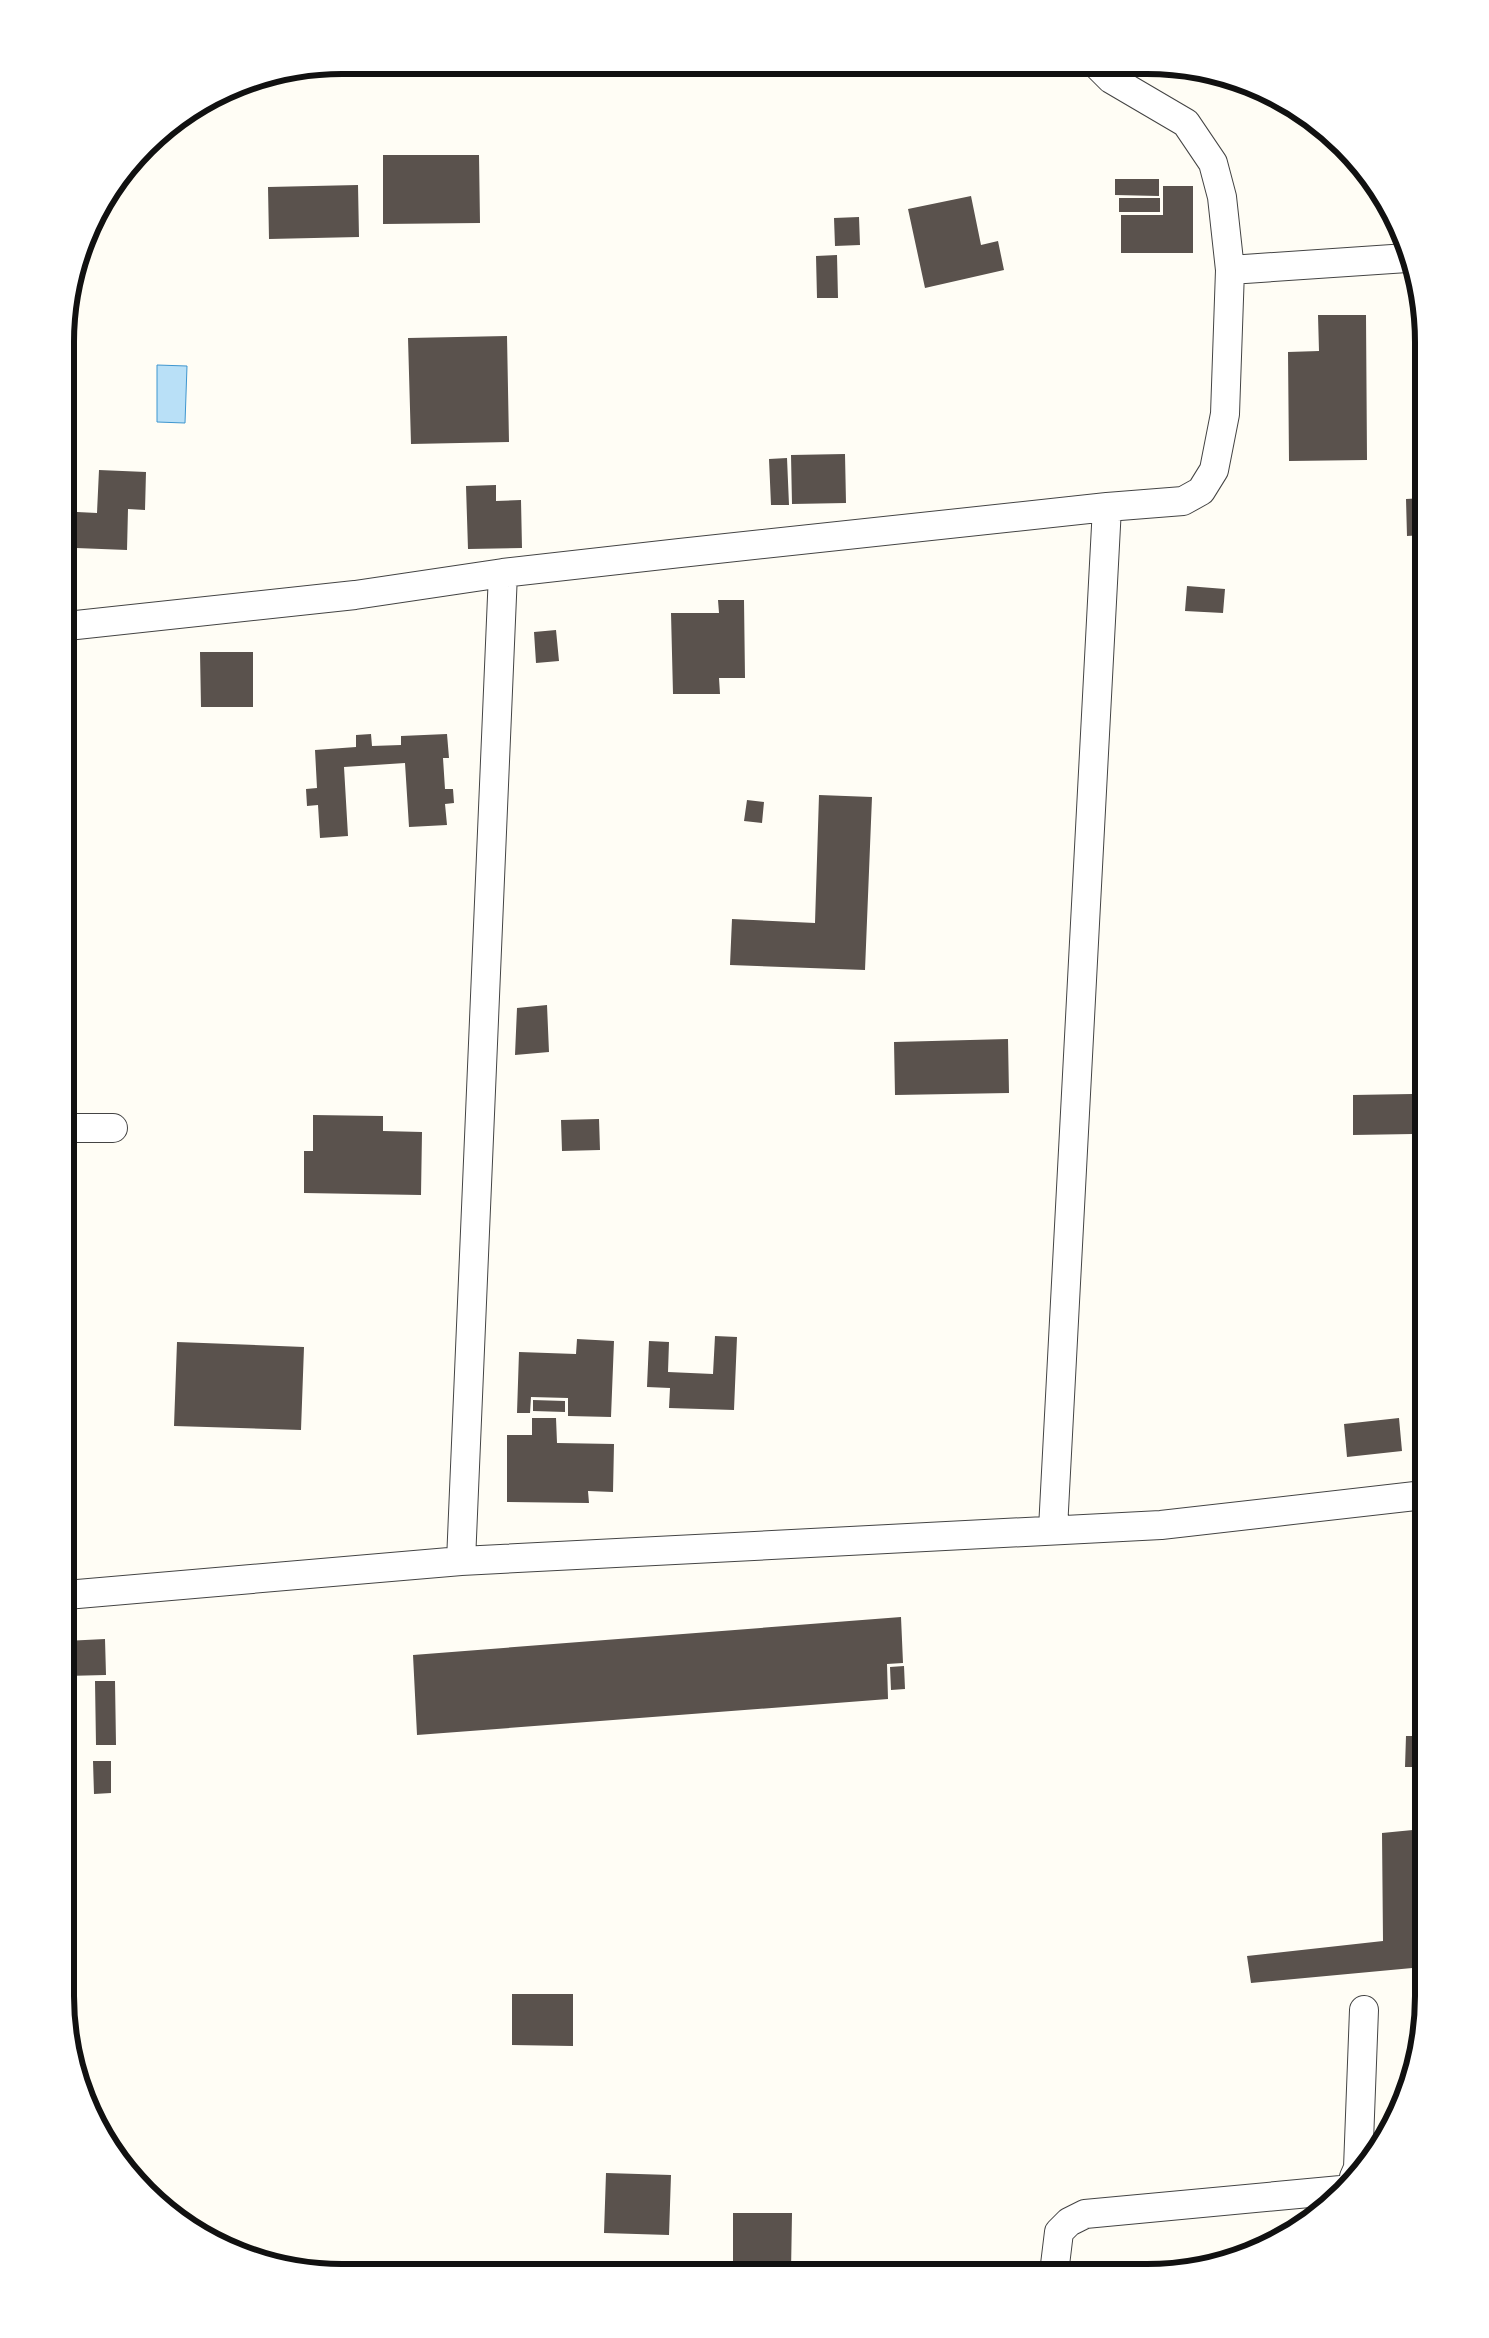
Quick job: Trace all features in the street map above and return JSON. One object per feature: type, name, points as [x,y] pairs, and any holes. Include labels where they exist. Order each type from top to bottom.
[{"type":"street","points":[[74,625],[355,594],[503,573],[1108,507],[1183,501],[1201,491],[1214,470],[1225,414],[1230,270],[1222,197],[1213,163],[1186,123],[1111,79],[1106,74]]},
{"type":"street","points":[[1230,270],[1402,258]]},
{"type":"street","points":[[1053,1530],[1108,507]]},
{"type":"street","points":[[461,1561],[503,573]]},
{"type":"street","points":[[74,1128],[113,1128]]},
{"type":"street","points":[[74,1594],[461,1561],[1161,1525],[1415,1495]]},
{"type":"street","points":[[1358,2161],[1364,2010]]},
{"type":"street","points":[[1055,2264],[1059,2232],[1069,2222],[1085,2214],[1332,2191]]},
{"type":"water","points":[[157,365],[187,366],[185,423],[157,422]]},
{"type":"building","points":[[383,155],[479,155],[480,223],[383,224]]},
{"type":"building","points":[[1115,179],[1159,179],[1159,196],[1115,195]]},
{"type":"building","points":[[358,185],[359,237],[269,239],[268,187]]},
{"type":"building","points":[[1163,186],[1193,186],[1193,253],[1121,253],[1121,215],[1163,215]]},
{"type":"building","points":[[971,196],[981,245],[998,241],[1004,270],[925,288],[908,209]]},
{"type":"building","points":[[1119,198],[1160,198],[1160,212],[1119,212]]},
{"type":"building","points":[[859,217],[860,245],[835,246],[834,218]]},
{"type":"building","points":[[837,255],[838,298],[817,298],[816,256]]},
{"type":"building","points":[[1318,315],[1366,315],[1367,460],[1289,461],[1288,352],[1319,351]]},
{"type":"building","points":[[507,336],[509,442],[411,444],[408,338]]},
{"type":"building","points":[[845,454],[846,503],[792,504],[791,455]]},
{"type":"building","points":[[787,458],[789,505],[771,505],[769,459]]},
{"type":"building","points":[[99,470],[146,472],[145,510],[128,509],[127,550],[76,548],[77,512],[97,513]]},
{"type":"building","points":[[496,485],[496,501],[521,500],[522,548],[468,549],[466,486]]},
{"type":"building","points":[[1415,498],[1415,536],[1407,536],[1406,499]]},
{"type":"building","points":[[1187,586],[1225,589],[1223,613],[1185,611]]},
{"type":"building","points":[[718,600],[744,600],[745,678],[719,678],[720,694],[673,694],[671,613],[719,613]]},
{"type":"building","points":[[556,630],[559,661],[536,663],[534,632]]},
{"type":"building","points":[[200,652],[253,652],[253,707],[201,707]]},
{"type":"building","points":[[371,734],[372,746],[401,745],[401,736],[447,734],[449,758],[443,758],[445,789],[453,789],[454,803],[445,804],[447,825],[409,827],[405,763],[344,767],[348,836],[320,838],[318,805],[307,806],[306,789],[317,788],[315,750],[356,747],[356,735]]},
{"type":"building","points":[[819,795],[872,797],[865,970],[730,965],[732,919],[815,923]]},
{"type":"building","points":[[747,800],[764,802],[762,823],[744,821]]},
{"type":"building","points":[[547,1005],[549,1052],[515,1055],[517,1008]]},
{"type":"building","points":[[1008,1039],[1009,1093],[895,1095],[894,1042]]},
{"type":"building","points":[[1412,1094],[1413,1134],[1353,1135],[1353,1095]]},
{"type":"building","points":[[313,1115],[383,1116],[383,1131],[422,1132],[421,1195],[304,1193],[304,1151],[313,1151]]},
{"type":"building","points":[[599,1119],[600,1150],[562,1151],[561,1120]]},
{"type":"building","points":[[715,1336],[737,1337],[734,1410],[669,1408],[670,1388],[647,1387],[649,1341],[669,1342],[668,1372],[713,1374]]},
{"type":"building","points":[[577,1339],[614,1341],[611,1417],[568,1416],[568,1398],[531,1397],[530,1413],[517,1413],[519,1352],[576,1354]]},
{"type":"building","points":[[177,1342],[304,1347],[301,1430],[174,1426]]},
{"type":"building","points":[[533,1400],[565,1401],[565,1412],[533,1411]]},
{"type":"building","points":[[532,1418],[556,1418],[557,1443],[614,1444],[613,1492],[588,1491],[589,1503],[507,1502],[507,1435],[532,1435]]},
{"type":"building","points":[[1399,1418],[1402,1451],[1347,1457],[1344,1424]]},
{"type":"building","points":[[901,1617],[903,1663],[887,1664],[888,1699],[417,1735],[413,1655]]},
{"type":"building","points":[[105,1639],[106,1675],[74,1676],[74,1641]]},
{"type":"building","points":[[904,1666],[905,1689],[891,1690],[890,1667]]},
{"type":"building","points":[[95,1681],[115,1681],[116,1745],[96,1745]]},
{"type":"building","points":[[1406,1736],[1415,1736],[1415,1767],[1405,1767]]},
{"type":"building","points":[[93,1761],[111,1761],[111,1793],[94,1794]]},
{"type":"building","points":[[1415,1830],[1415,1968],[1251,1983],[1247,1956],[1383,1941],[1382,1833]]},
{"type":"building","points":[[512,1994],[573,1994],[573,2046],[512,2045]]},
{"type":"building","points":[[606,2173],[671,2175],[669,2235],[604,2233]]},
{"type":"building","points":[[733,2213],[792,2213],[791,2264],[733,2264]]}]
